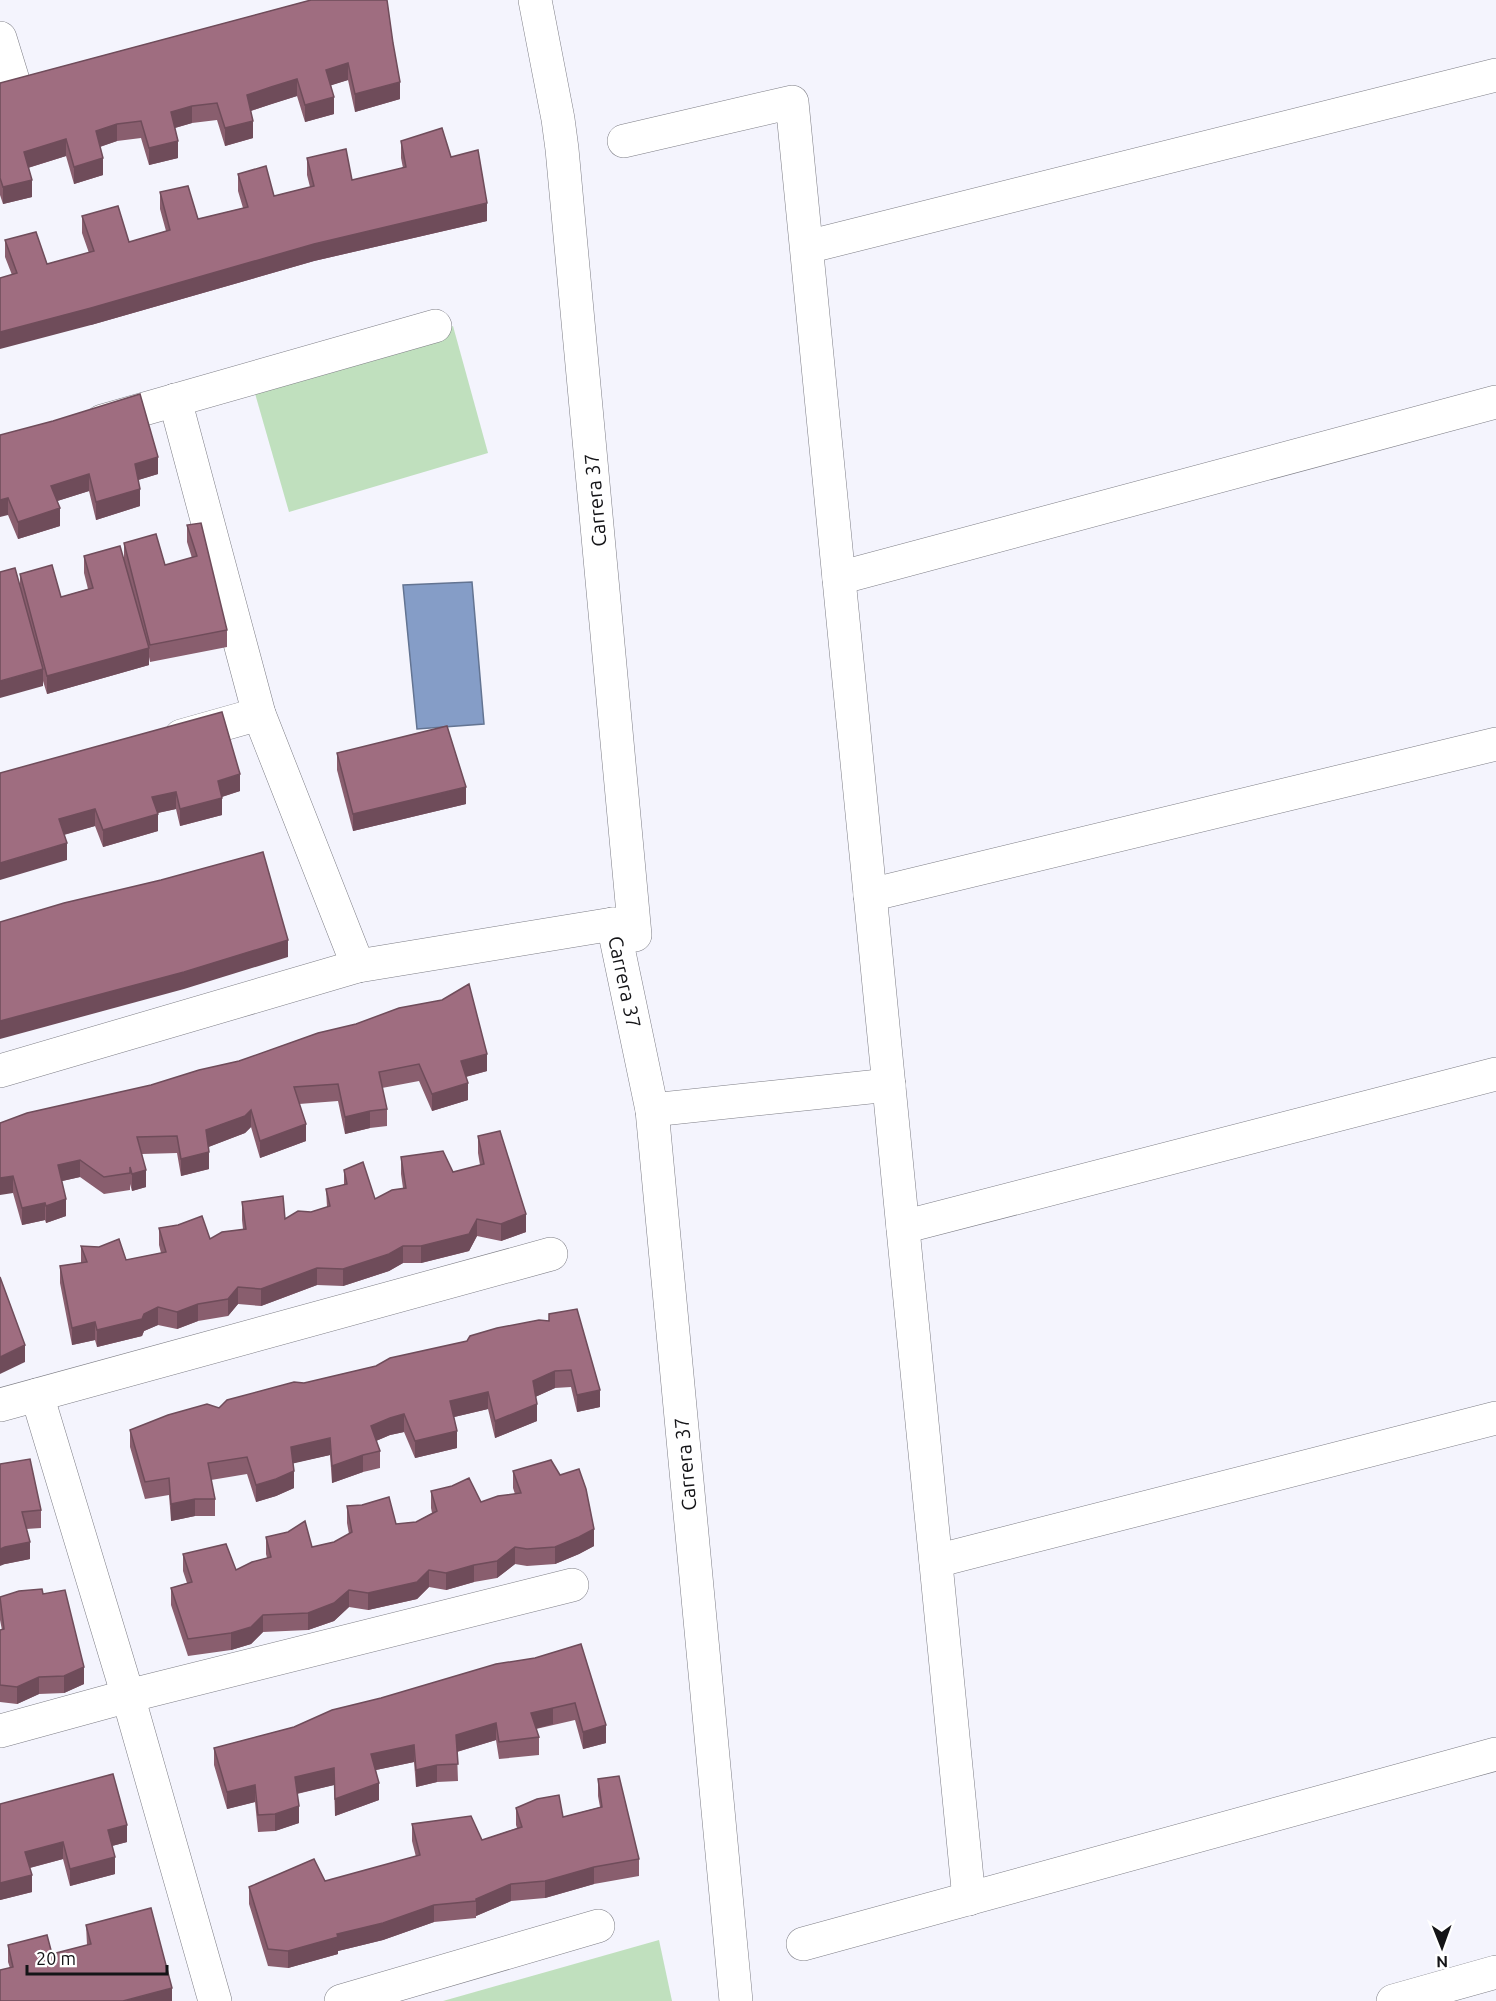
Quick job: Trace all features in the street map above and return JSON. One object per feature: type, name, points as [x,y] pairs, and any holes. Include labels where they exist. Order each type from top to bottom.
[{"type":"street","name":"Carrera 37","points":[[535,0],[562,149],[635,935],[613,924]]},
{"type":"street","points":[[0,38],[8,92],[50,80]]},
{"type":"street","points":[[807,247],[1496,75]]},
{"type":"street","points":[[624,141],[792,102],[969,1899]]},
{"type":"street","points":[[74,428],[435,326]]},
{"type":"street","points":[[175,400],[259,714],[358,966]]},
{"type":"street","points":[[839,578],[1496,402]]},
{"type":"street","points":[[153,744],[259,714]]},
{"type":"street","points":[[870,895],[1496,744]]},
{"type":"street","name":"Carrera 37","points":[[613,924],[652,1110],[736,2001]]},
{"type":"street","points":[[0,1071],[358,966],[613,924]]},
{"type":"street","points":[[903,1227],[1496,1074]]},
{"type":"street","points":[[652,1110],[890,1085]]},
{"type":"street","points":[[0,1406],[550,1254]]},
{"type":"street","points":[[38,1395],[128,1696],[215,2001]]},
{"type":"street","points":[[936,1561],[1496,1418]]},
{"type":"street","points":[[0,1731],[128,1696],[572,1586]]},
{"type":"street","points":[[804,1944],[1496,1754]]},
{"type":"street","points":[[341,2001],[598,1926]]},
{"type":"street","points":[[1393,2001],[1496,1972]]},
{"type":"green space","points":[[453,326],[488,453],[289,512],[252,383]]},
{"type":"green space","points":[[659,1940],[672,2001],[443,2001]]},
{"type":"water","points":[[472,582],[484,724],[417,729],[403,585]]},
{"type":"building","points":[[311,0],[387,0],[400,82],[355,94],[348,63],[326,70],[334,97],[305,105],[297,79],[247,95],[253,121],[225,128],[217,103],[192,106],[171,112],[178,141],[149,148],[141,121],[117,124],[96,131],[103,158],[74,167],[66,139],[24,152],[32,180],[3,187],[0,178],[0,83]]},
{"type":"building","points":[[442,128],[451,157],[478,150],[487,203],[314,244],[0,332],[0,278],[17,273],[5,240],[36,232],[47,264],[94,251],[82,216],[118,206],[129,242],[170,230],[160,192],[188,186],[198,219],[248,207],[238,174],[266,166],[274,196],[314,186],[307,158],[346,149],[352,180],[406,167],[401,141]]},
{"type":"building","points":[[140,394],[158,457],[135,464],[140,489],[96,502],[89,474],[51,486],[60,508],[18,522],[8,498],[0,500],[0,435]]},
{"type":"building","points":[[201,523],[227,630],[150,645],[124,543],[156,534],[165,565],[197,556],[187,525]]},
{"type":"building","points":[[120,546],[149,648],[47,676],[20,574],[52,565],[61,597],[93,588],[84,556]]},
{"type":"building","points":[[15,568],[43,669],[0,681],[0,572]]},
{"type":"building","points":[[222,712],[240,774],[218,781],[222,798],[180,809],[176,792],[152,797],[158,814],[103,830],[95,809],[59,819],[67,843],[0,863],[0,773]]},
{"type":"building","points":[[447,726],[466,787],[353,814],[337,753]]},
{"type":"building","points":[[263,852],[288,940],[184,972],[0,1021],[0,922],[64,903],[161,880]]},
{"type":"building","points":[[469,984],[487,1054],[461,1061],[468,1083],[432,1094],[419,1064],[379,1072],[387,1109],[345,1117],[338,1084],[294,1087],[306,1124],[260,1141],[251,1110],[245,1116],[206,1130],[209,1152],[181,1159],[177,1136],[137,1137],[146,1170],[132,1174],[130,1167],[130,1173],[104,1177],[80,1160],[58,1165],[66,1199],[46,1206],[45,1203],[22,1208],[13,1176],[0,1178],[0,1123],[27,1113],[151,1085],[199,1070],[239,1061],[399,1008],[442,1000]]},
{"type":"building","points":[[500,1131],[526,1214],[501,1224],[477,1219],[469,1234],[421,1246],[403,1246],[389,1254],[343,1269],[317,1268],[261,1289],[238,1287],[228,1299],[198,1304],[177,1312],[158,1307],[144,1314],[142,1319],[97,1330],[95,1322],[72,1328],[60,1266],[87,1262],[81,1246],[99,1247],[119,1239],[126,1260],[166,1252],[159,1228],[178,1225],[202,1216],[210,1239],[222,1232],[246,1229],[242,1202],[283,1196],[285,1219],[298,1211],[311,1212],[330,1206],[326,1189],[347,1184],[344,1170],[363,1162],[375,1199],[392,1190],[406,1188],[401,1157],[443,1151],[453,1172],[484,1164],[478,1136]]},
{"type":"building","points":[[0,1277],[25,1345],[0,1357]]},
{"type":"building","points":[[577,1309],[600,1390],[577,1395],[571,1370],[555,1371],[533,1381],[537,1404],[495,1421],[488,1392],[450,1401],[457,1431],[415,1441],[404,1414],[371,1426],[380,1451],[332,1466],[330,1438],[291,1447],[294,1471],[256,1485],[247,1457],[208,1463],[215,1499],[195,1499],[171,1504],[169,1478],[145,1482],[130,1430],[168,1415],[207,1404],[219,1408],[227,1400],[294,1382],[304,1383],[376,1366],[390,1358],[467,1341],[470,1336],[497,1328],[539,1320],[549,1321],[549,1314]]},
{"type":"building","points":[[30,1459],[41,1510],[22,1512],[30,1542],[0,1549],[0,1464]]},
{"type":"building","points":[[551,1460],[560,1475],[579,1469],[586,1489],[594,1529],[579,1537],[555,1547],[527,1549],[515,1547],[497,1561],[446,1573],[429,1570],[417,1582],[368,1593],[349,1590],[334,1603],[308,1613],[263,1615],[251,1627],[231,1633],[188,1639],[171,1588],[192,1582],[183,1554],[226,1544],[236,1570],[252,1562],[271,1557],[266,1537],[288,1532],[305,1521],[312,1547],[334,1542],[352,1532],[347,1506],[362,1505],[389,1497],[396,1524],[416,1522],[437,1511],[431,1491],[452,1486],[469,1478],[481,1502],[498,1496],[521,1493],[513,1471]]},
{"type":"building","points":[[42,1589],[43,1594],[65,1590],[84,1667],[64,1676],[39,1677],[17,1687],[0,1685],[0,1630],[4,1629],[0,1597],[19,1591]]},
{"type":"building","points":[[581,1644],[606,1725],[583,1732],[575,1703],[531,1713],[539,1737],[499,1742],[496,1723],[456,1735],[458,1764],[437,1765],[416,1770],[414,1745],[371,1754],[379,1783],[335,1799],[334,1768],[295,1777],[299,1806],[275,1814],[258,1815],[255,1785],[227,1792],[214,1748],[294,1727],[332,1710],[496,1664],[535,1658]]},
{"type":"building","points":[[113,1774],[127,1825],[108,1830],[115,1857],[70,1869],[63,1842],[25,1852],[32,1875],[0,1883],[0,1804]]},
{"type":"building","points":[[619,1776],[639,1859],[594,1867],[545,1881],[511,1884],[476,1901],[434,1905],[383,1923],[337,1934],[338,1937],[288,1951],[268,1949],[249,1887],[314,1859],[325,1881],[420,1855],[412,1824],[471,1816],[482,1840],[522,1827],[516,1808],[537,1799],[559,1795],[563,1817],[602,1807],[598,1779]]},
{"type":"building","points":[[151,1908],[172,1988],[123,2001],[0,2001],[0,1970],[13,1967],[8,1945],[47,1935],[52,1954],[91,1944],[86,1925]]}]
